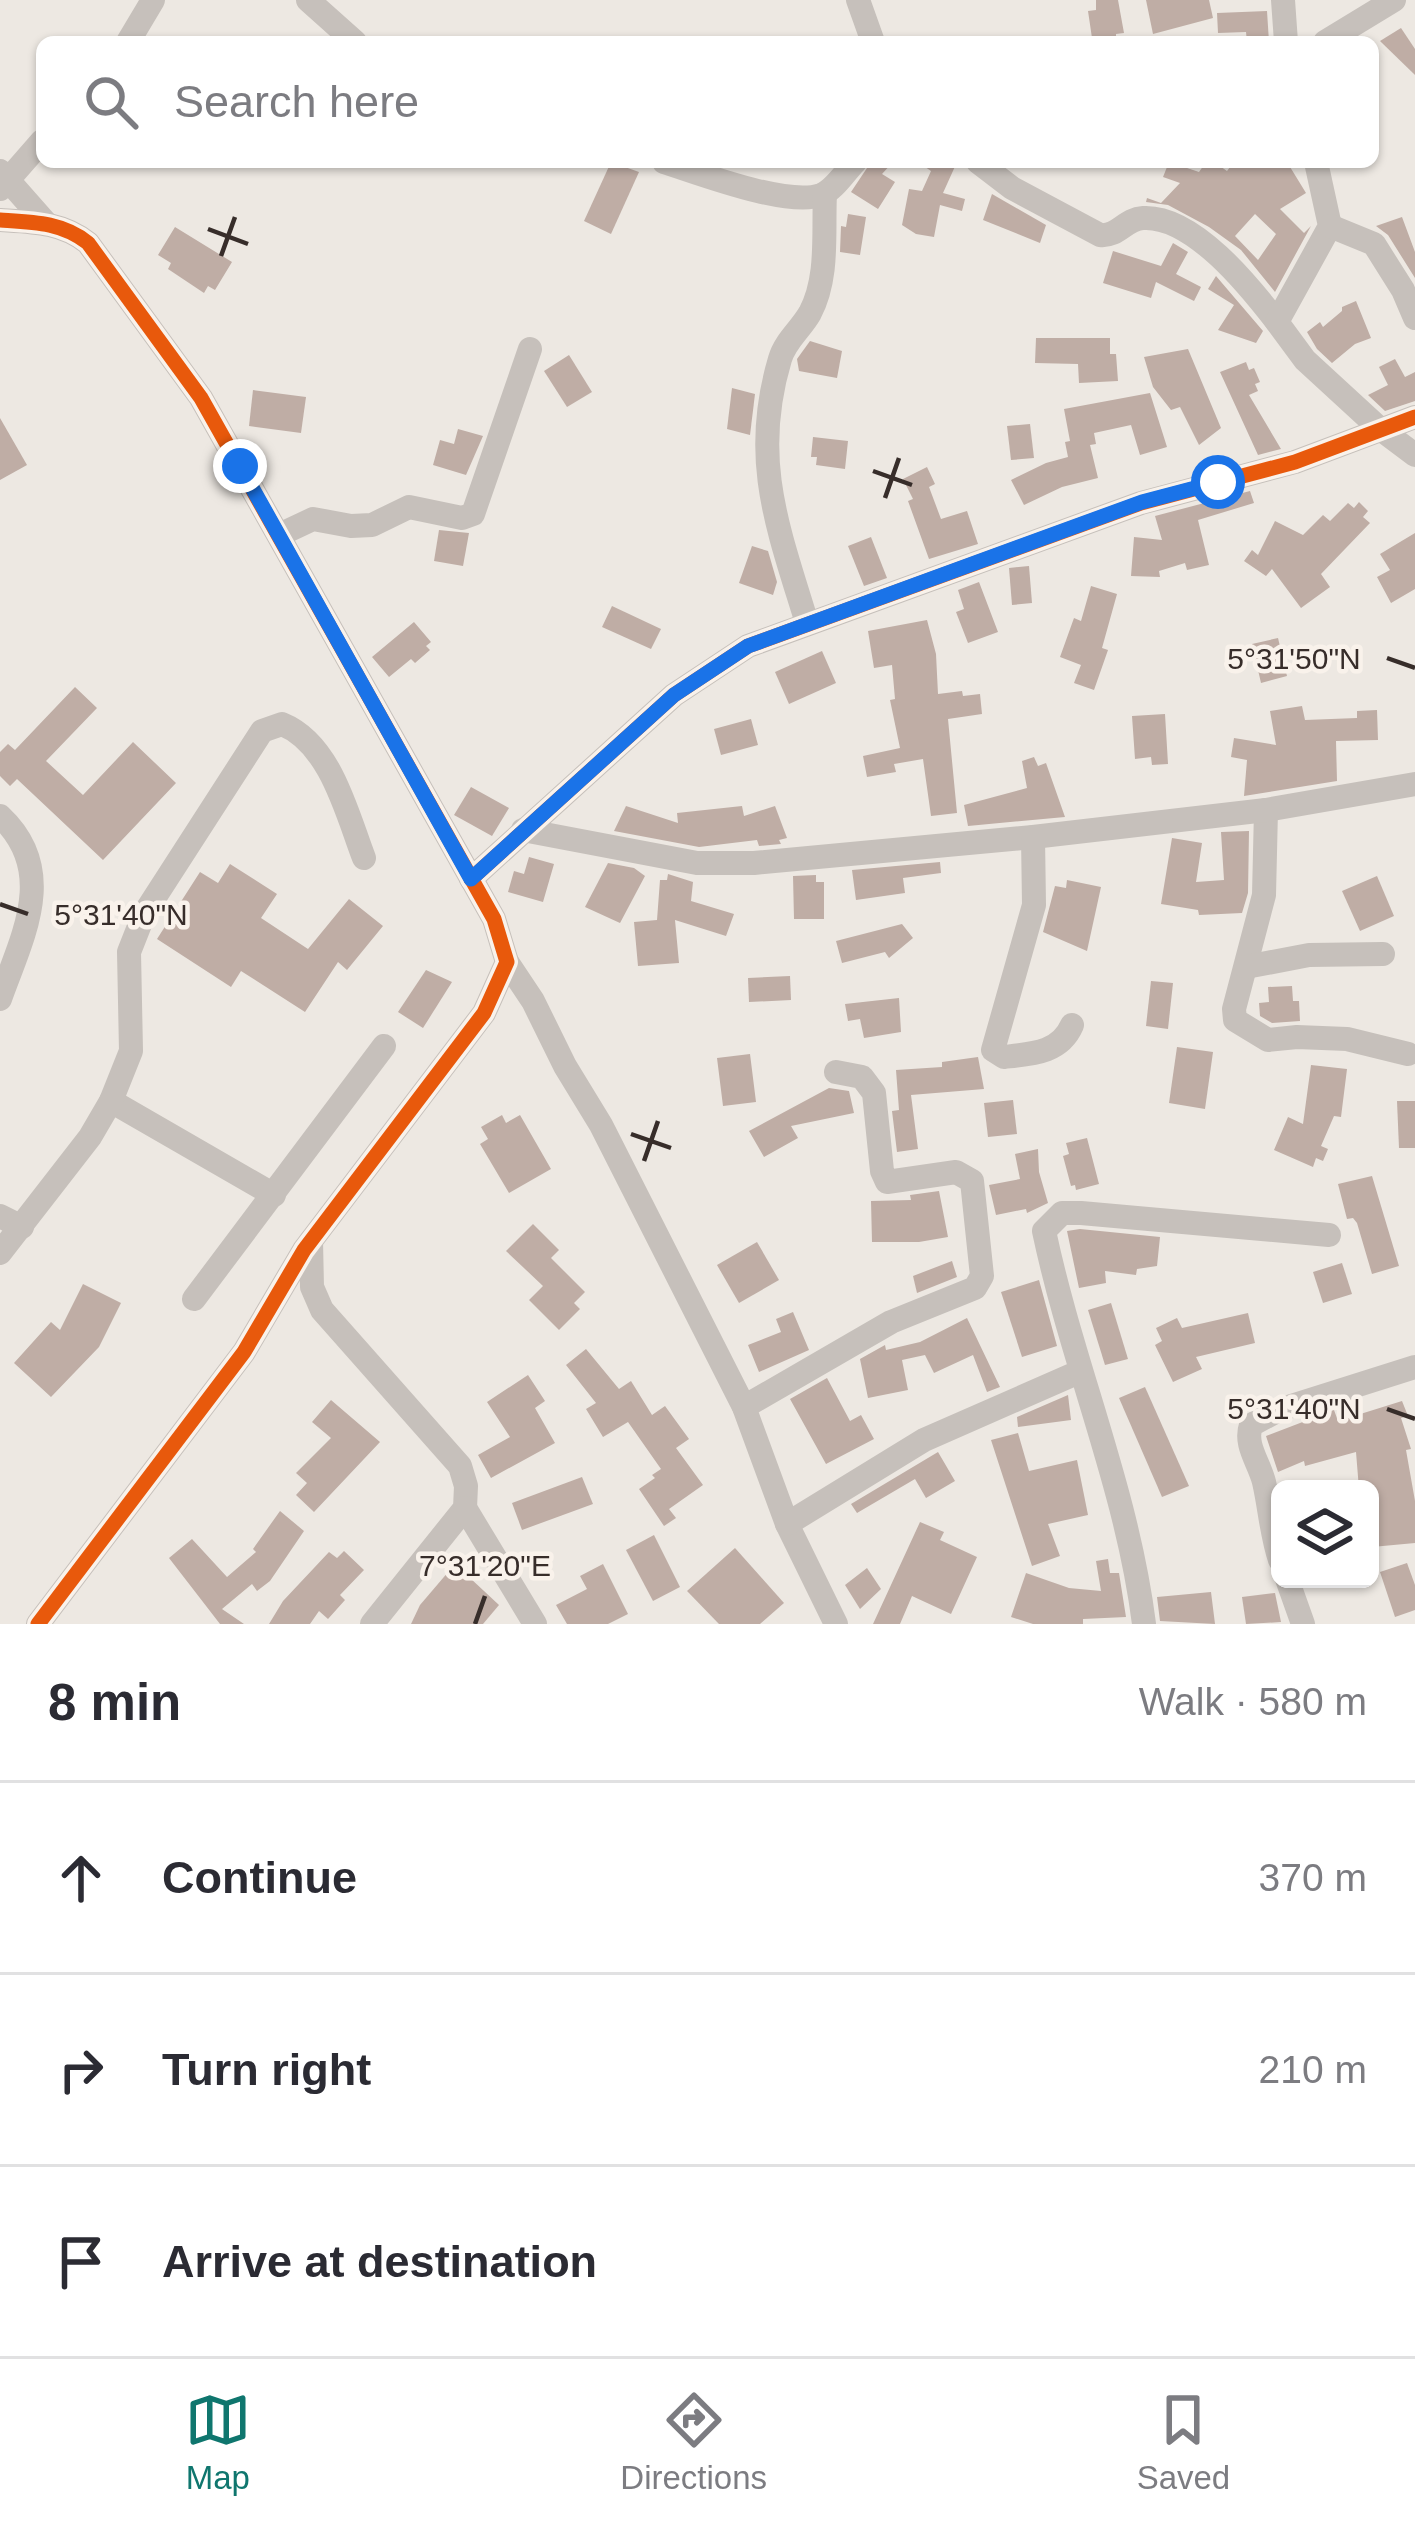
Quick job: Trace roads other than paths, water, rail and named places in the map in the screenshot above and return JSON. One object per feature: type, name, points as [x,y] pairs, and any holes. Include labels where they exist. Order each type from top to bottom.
[{"type":"street","points":[[132,36],[153,0]]},
{"type":"street","points":[[308,0],[348,36]]},
{"type":"street","points":[[858,0],[871,36]]},
{"type":"street","points":[[1282,0],[1285,36]]},
{"type":"street","points":[[1335,36],[1394,0]]},
{"type":"street","points":[[36,147],[2,180],[45,222]]},
{"type":"street","points":[[686,168],[802,198],[825,194],[849,168]]},
{"type":"street","points":[[986,168],[1012,188],[1100,235],[1112,235],[1138,218],[1179,229],[1241,275],[1305,360],[1415,455]]},
{"type":"street","points":[[1277,322],[1330,226],[1317,168]]},
{"type":"street","points":[[807,623],[770,500],[766,413],[781,353],[810,313],[823,274],[825,194]]},
{"type":"street","points":[[0,220],[45,222],[88,243],[201,398],[494,919],[507,962],[601,1125],[744,1407],[788,1524],[836,1624]]},
{"type":"street","points":[[1330,226],[1373,244],[1415,318]]},
{"type":"street","points":[[279,535],[313,519],[372,525],[409,506],[462,518],[473,514],[530,349]]},
{"type":"street","points":[[471,879],[674,695],[748,646],[1142,502],[1295,462],[1415,417]]},
{"type":"street","points":[[0,1253],[11,1222],[90,1137],[111,1101],[130,1051],[129,952],[144,914],[262,731],[282,724],[298,730],[330,772],[364,858]]},
{"type":"street","points":[[523,830],[697,863],[754,863],[1267,810],[1415,784]]},
{"type":"street","points":[[1267,810],[1264,895],[1235,1020],[1268,1040],[1298,1036],[1347,1039],[1408,1054]]},
{"type":"street","points":[[0,816],[10,825],[30,867],[34,896],[0,999]]},
{"type":"street","points":[[1033,837],[1034,904],[993,1050],[1004,1058],[1055,1047],[1065,1041],[1072,1025]]},
{"type":"street","points":[[1246,967],[1309,955],[1383,954]]},
{"type":"street","points":[[38,1624],[244,1352],[311,1241],[484,1013],[507,962]]},
{"type":"street","points":[[194,1299],[385,1046]]},
{"type":"street","points":[[744,1407],[891,1322],[975,1288],[982,1276],[971,1180],[956,1172],[895,1182],[883,1179],[874,1093],[862,1077],[836,1072]]},
{"type":"street","points":[[111,1101],[274,1195]]},
{"type":"street","points":[[1144,1624],[1115,1479],[1060,1308],[1044,1231],[1062,1213],[1329,1235]]},
{"type":"street","points":[[311,1241],[312,1286],[322,1310],[460,1466],[465,1508],[535,1624]]},
{"type":"street","points":[[1271,1534],[1264,1482],[1247,1436],[1251,1425],[1279,1410],[1415,1367]]},
{"type":"street","points":[[788,1524],[923,1440],[1079,1372]]},
{"type":"street","points":[[372,1624],[465,1508]]},
{"type":"street","points":[[1290,1588],[1303,1624]]}]
